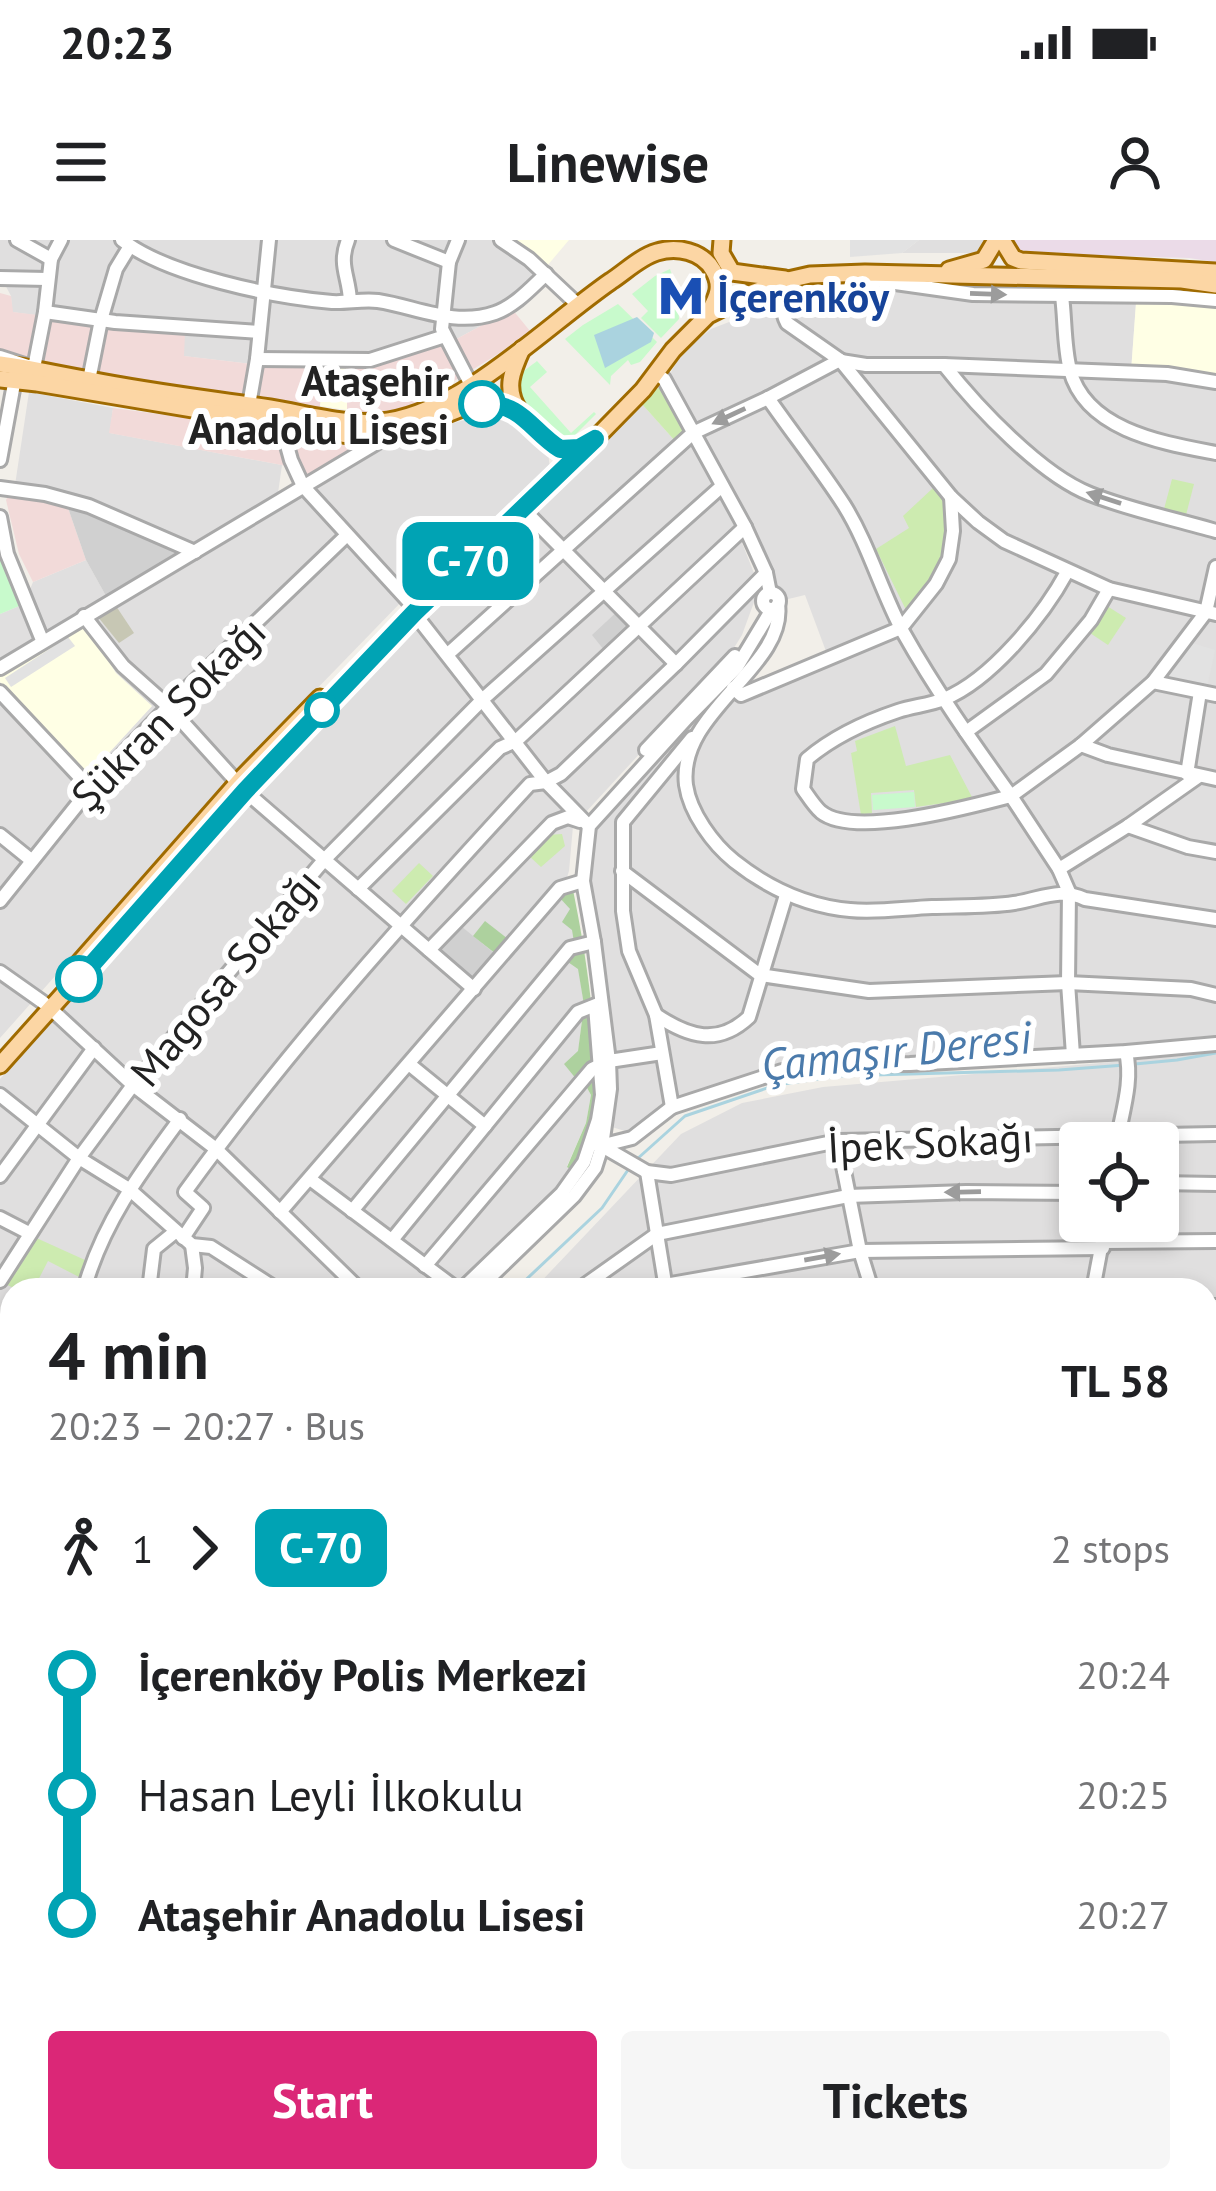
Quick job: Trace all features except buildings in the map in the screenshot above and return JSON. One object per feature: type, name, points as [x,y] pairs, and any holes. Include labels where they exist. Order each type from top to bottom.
[{"type":"main road","points":[[11,369],[354,421],[392,421],[470,386],[578,304],[678,240]]},
{"type":"main road","points":[[722,240],[721,253],[732,272],[788,280]]},
{"type":"main road","points":[[910,276],[973,265],[984,260],[999,240],[1022,262],[1216,272]]},
{"type":"main road","points":[[412,608],[524,510],[708,314],[719,294],[711,266],[685,250],[651,254]]},
{"type":"main road","points":[[708,314],[788,280],[830,274],[1182,280],[1216,285]]},
{"type":"main road","points":[[521,415],[509,386],[524,347]]},
{"type":"main road","points":[[11,369],[354,436],[394,432],[467,406],[493,404],[521,415],[553,446],[570,450],[595,439]]},
{"type":"main road","points":[[0,1065],[241,788],[412,608],[550,475],[553,446]]},
{"type":"main road","points":[[0,1050],[48,1007]]},
{"type":"street","points":[[17,240],[51,259]]},
{"type":"street","points":[[0,460],[11,369],[45,312],[51,259],[61,240]]},
{"type":"street","points":[[249,405],[268,240]]},
{"type":"street","points":[[348,240],[342,264],[350,301]]},
{"type":"street","points":[[394,240],[449,262]]},
{"type":"street","points":[[458,240],[449,262],[442,329],[470,386]]},
{"type":"street","points":[[509,242],[578,304]]},
{"type":"street","points":[[89,380],[101,320],[126,243],[169,266],[263,292],[337,302],[376,301],[417,313],[470,318],[497,313],[546,274]]},
{"type":"street","points":[[830,274],[973,294],[1216,299]]},
{"type":"street","points":[[0,278],[47,279]]},
{"type":"street","points":[[788,280],[783,298],[788,323],[840,360],[951,497],[978,522],[1004,541],[1108,589],[1211,613]]},
{"type":"street","points":[[1062,296],[1070,371],[1100,415],[1153,441],[1216,453]]},
{"type":"street","points":[[45,312],[259,332]]},
{"type":"street","points":[[257,359],[370,360],[445,336]]},
{"type":"street","points":[[448,654],[693,433],[840,360],[866,365],[1167,374],[1216,382]]},
{"type":"street","points":[[944,365],[1037,462],[1064,481],[1090,494],[1216,531]]},
{"type":"street","points":[[656,374],[664,379],[746,527],[779,613],[771,640],[623,822],[622,911],[629,951],[656,1016],[672,1107]]},
{"type":"street","points":[[768,398],[845,507],[901,628],[1059,869],[1069,892],[1067,983],[1073,1055]]},
{"type":"street","points":[[281,424],[303,486],[412,608],[546,782],[585,824]]},
{"type":"street","points":[[0,668],[394,432]]},
{"type":"street","name":"Magosa Sokağı","points":[[3,1278],[79,1158],[133,1084],[324,860],[483,699],[722,486]]},
{"type":"street","points":[[0,488],[89,506],[195,552]]},
{"type":"street","points":[[733,688],[741,695],[901,628],[936,584],[949,559],[951,497]]},
{"type":"street","points":[[524,510],[676,664]]},
{"type":"street","points":[[0,518],[3,555],[42,640]]},
{"type":"street","points":[[358,889],[500,748],[516,741],[746,527]]},
{"type":"street","name":"Şükran Sokağı","points":[[0,901],[90,788],[347,535]]},
{"type":"street","points":[[1067,572],[1054,596],[977,679],[945,699],[897,711],[830,740],[807,759],[803,789],[822,813],[857,821],[926,818],[1011,796],[1081,746],[1154,682],[1211,613],[1216,567]]},
{"type":"street","points":[[149,1278],[154,1250],[183,1238],[203,1208],[184,1192],[400,925],[530,784],[561,774],[766,573]]},
{"type":"street","points":[[966,732],[1046,674],[1091,620],[1108,589]]},
{"type":"street","points":[[489,1278],[574,1196],[595,1168],[605,1062],[578,881],[585,824],[681,712],[730,663],[771,602]]},
{"type":"street","points":[[84,616],[123,666],[169,706],[241,788],[474,988]]},
{"type":"street","points":[[1154,682],[1216,695]]},
{"type":"street","points":[[0,692],[90,788]]},
{"type":"street","points":[[1059,869],[1128,826],[1193,775],[1200,692]]},
{"type":"street","points":[[704,724],[688,758],[687,793],[693,808],[723,852],[786,895],[850,910],[1012,904],[1069,892],[1216,920]]},
{"type":"street","points":[[1081,746],[1216,779]]},
{"type":"street","points":[[429,950],[552,823],[568,818],[585,824]]},
{"type":"street","points":[[1128,826],[1216,852]]},
{"type":"street","points":[[0,835],[31,860]]},
{"type":"street","points":[[622,872],[760,975],[869,991],[1067,983],[1190,989],[1216,995]]},
{"type":"street","points":[[280,1212],[560,888],[578,881]]},
{"type":"street","points":[[656,1016],[695,1035],[736,1029],[749,1017],[786,895]]},
{"type":"street","points":[[352,1211],[570,948],[590,942]]},
{"type":"street","points":[[0,972],[216,1149],[348,1278]]},
{"type":"street","points":[[392,1240],[578,1012],[599,1004]]},
{"type":"street","points":[[472,1278],[562,1193],[597,1145],[632,1138],[672,1107],[782,1071],[817,1065],[1073,1055],[1128,1059],[1216,1044]]},
{"type":"street","points":[[0,1176],[94,1048]]},
{"type":"street","points":[[424,1266],[592,1069],[605,1062],[662,1053]]},
{"type":"street","points":[[1120,1122],[1128,1059]]},
{"type":"street","points":[[409,1064],[485,1126]]},
{"type":"street","points":[[0,1095],[79,1158],[129,1189],[183,1238],[211,1247],[260,1278]]},
{"type":"street","points":[[89,1278],[101,1237],[129,1189],[181,1119]]},
{"type":"street","name":"İpek Sokağı","points":[[1179,1137],[1216,1135]]},
{"type":"street","name":"İpek Sokağı","points":[[647,1172],[671,1174],[838,1142],[1059,1140]]},
{"type":"street","points":[[838,1142],[868,1278]]},
{"type":"street","points":[[597,1145],[647,1172],[664,1278]]},
{"type":"street","points":[[310,1179],[442,1278]]},
{"type":"street","points":[[1179,1183],[1216,1184]]},
{"type":"street","points":[[595,1278],[657,1234],[848,1196],[1059,1193]]},
{"type":"street","points":[[0,1218],[29,1233]]},
{"type":"street","points":[[183,1238],[194,1278]]},
{"type":"street","points":[[718,1278],[860,1251],[1216,1241]]},
{"type":"street","points":[[1096,1278],[1103,1242]]},
{"type":"street","points":[[247,1269],[247,1278]]},
{"type":"shaded area","points":[[0,240],[508,240],[508,247],[544,282],[512,309],[451,342],[382,361],[261,365],[183,356],[49,317],[12,312],[11,296],[0,275]]},
{"type":"shaded area","points":[[516,240],[569,240],[547,266]]},
{"type":"shaded area","points":[[850,240],[919,240],[902,253],[850,257]]},
{"type":"shaded area","points":[[919,240],[988,240],[977,253],[902,253]]},
{"type":"shaded area","points":[[1012,240],[1216,240],[1216,262],[1023,253]]},
{"type":"shaded area","points":[[911,288],[970,298],[1136,303],[1131,371],[1187,370],[1216,375],[1216,1038],[1076,1051],[811,1059],[676,1098],[628,1132],[612,1127],[614,1063],[588,879],[589,844],[597,822],[727,684],[742,697],[830,662],[805,595],[780,601],[750,529],[669,376],[711,329],[773,305],[830,292]]},
{"type":"shaded area","points":[[0,293],[11,296],[13,312],[185,333],[184,356],[261,365],[325,364],[320,406],[318,410],[115,378],[0,352]]},
{"type":"shaded area","points":[[1136,303],[1216,306],[1216,375],[1187,370],[1131,372]]},
{"type":"shaded area","points":[[512,309],[530,331],[415,405],[372,414],[347,410],[347,366],[451,342]]},
{"type":"shaded area","points":[[325,364],[347,366],[347,410],[320,406]]},
{"type":"shaded area","points":[[29,392],[113,408],[110,433],[282,465],[277,500],[375,440],[487,414],[504,414],[548,452],[550,469],[407,596],[240,768],[0,1038],[0,682],[87,776],[152,706],[116,673],[83,622],[201,548],[97,500],[15,485]]},
{"type":"shaded area","points":[[642,404],[676,442],[686,433],[725,500],[754,573],[757,594],[727,659],[573,826],[563,890],[584,1005],[578,1052],[581,1076],[591,1095],[586,1123],[567,1166],[573,1171],[467,1278],[0,1278],[0,1079],[248,799],[421,616]]},
{"type":"shaded area","points":[[113,408],[375,440],[313,479],[282,465],[109,433]]},
{"type":"shaded area","points":[[10,492],[66,502],[86,560],[33,582],[19,554],[6,500]]},
{"type":"shaded area","points":[[66,502],[180,551],[106,596],[86,560]]},
{"type":"shaded area","points":[[86,560],[106,596],[0,658],[0,614],[24,604],[33,582]]},
{"type":"shaded area","points":[[116,606],[134,633],[119,643],[98,617]]},
{"type":"shaded area","points":[[621,608],[639,626],[608,655],[592,635]]},
{"type":"shaded area","points":[[83,622],[116,673],[152,706],[87,777],[0,682],[0,674]]},
{"type":"shaded area","points":[[68,637],[75,646],[11,687],[5,678]]},
{"type":"shaded area","points":[[1189,642],[1215,650],[1207,687],[1166,676]]},
{"type":"shaded area","points":[[456,922],[500,958],[474,989],[429,950]]},
{"type":"shaded area","points":[[1216,1053],[1216,1278],[544,1278],[681,1134],[742,1103],[823,1087]]},
{"type":"green space","points":[[670,269],[679,319],[661,338],[641,318],[648,311],[632,294]]},
{"type":"green space","points":[[618,304],[657,342],[640,362],[631,365],[628,360],[611,376],[610,385],[565,339]]},
{"type":"green space","points":[[537,361],[547,372],[530,387],[571,433],[596,414],[573,437],[561,438],[523,400],[518,382]]},
{"type":"green space","points":[[663,389],[686,433],[676,442],[641,403]]},
{"type":"green space","points":[[1172,479],[1194,484],[1186,515],[1164,509]]},
{"type":"green space","points":[[933,488],[945,501],[948,516],[945,559],[907,612],[876,549],[909,528],[903,516]]},
{"type":"green space","points":[[4,558],[24,604],[0,614],[0,559]]},
{"type":"green space","points":[[1107,606],[1126,618],[1108,645],[1090,633]]},
{"type":"green space","points":[[895,726],[906,766],[950,755],[973,799],[916,807],[914,790],[871,793],[872,813],[861,815],[851,753],[857,751],[855,741]]},
{"type":"green space","points":[[914,792],[915,807],[873,810],[872,795]]},
{"type":"green space","points":[[562,834],[565,846],[541,867],[528,855],[548,835]]},
{"type":"green space","points":[[419,863],[433,876],[406,904],[392,891]]},
{"type":"green space","points":[[572,885],[589,984],[597,1086],[593,1129],[573,1171],[567,1167],[586,1123],[591,1095],[581,1077],[577,1080],[564,1064],[578,1051],[584,1005],[578,969],[565,960],[575,948],[572,930],[562,922],[570,909],[559,897]]},
{"type":"green space","points":[[485,921],[508,939],[496,954],[473,936]]},
{"type":"green space","points":[[32,1236],[85,1260],[81,1278],[48,1261],[39,1278],[6,1278]]},
{"type":"water","points":[[637,317],[654,333],[651,342],[605,368],[594,335]]},
{"type":"waterway","name":"Çamaşır Deresi","points":[[1135,1064],[1216,1053]]},
{"type":"waterway","name":"Çamaşır Deresi","points":[[636,1160],[685,1116],[776,1085],[838,1076],[1125,1065]]},
{"type":"waterway","name":"Çamaşır Deresi","points":[[528,1278],[602,1208],[630,1167]]},
{"type":"bus line","name":"C-70","points":[[79,979],[245,791],[414,613],[595,439],[579,448],[560,449],[508,407],[482,404]]},
{"type":"place","name":"İçerenköy","points":[[681,296]]},
{"type":"place","name":"Ataşehir Anadolu Lisesi","points":[[482,404]]}]
